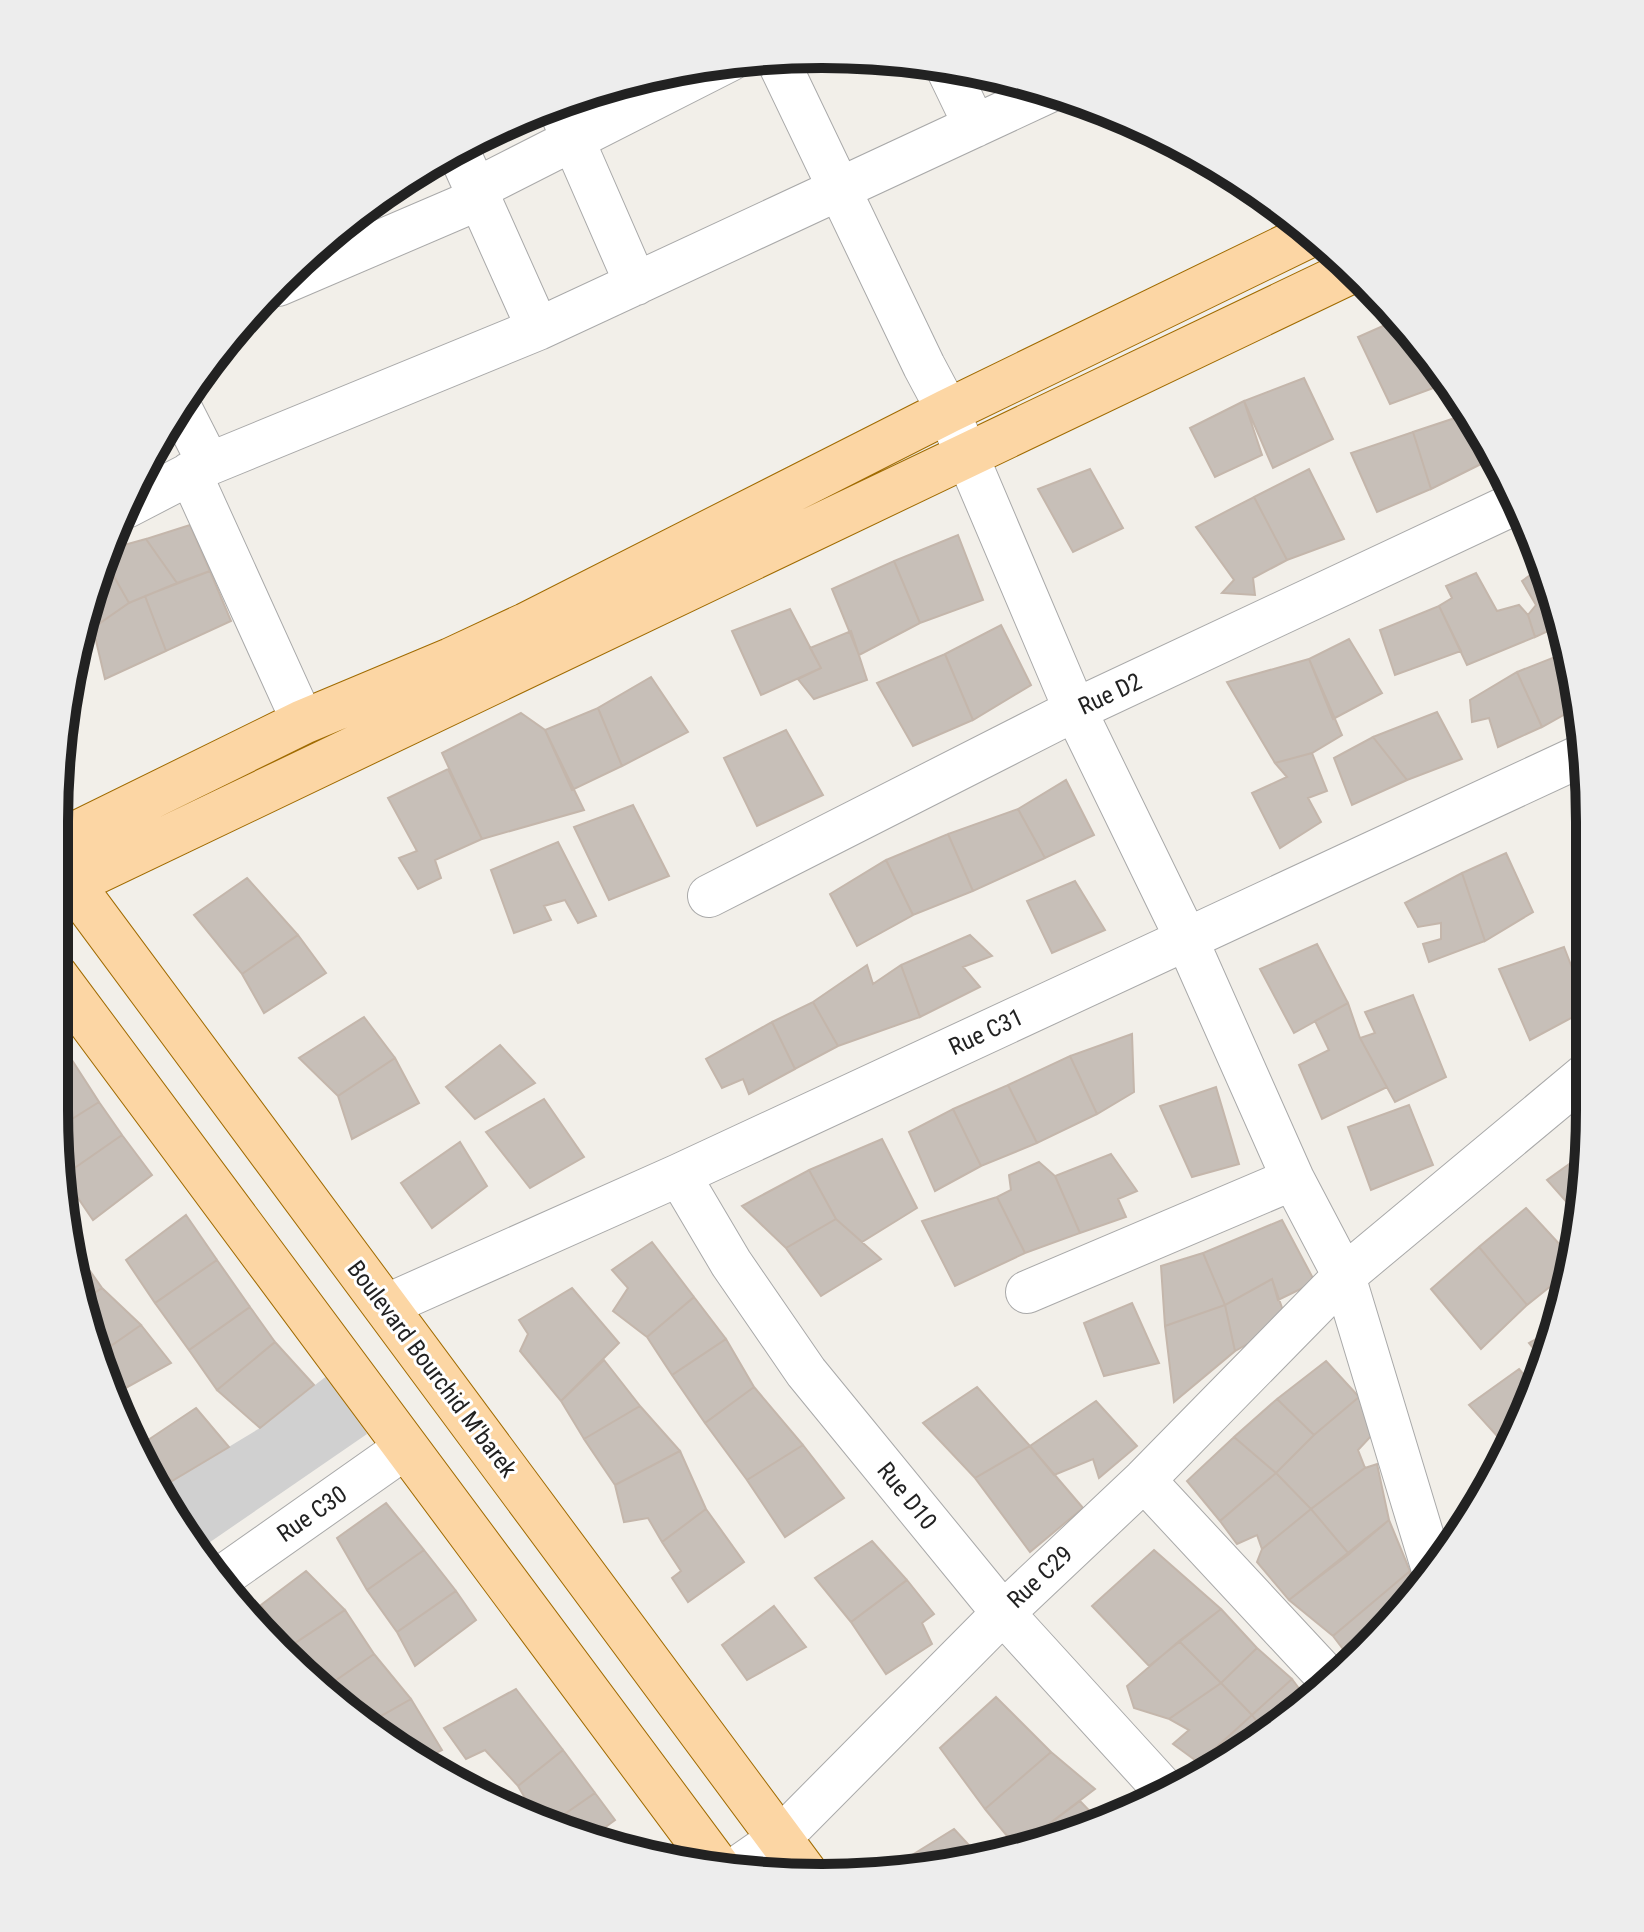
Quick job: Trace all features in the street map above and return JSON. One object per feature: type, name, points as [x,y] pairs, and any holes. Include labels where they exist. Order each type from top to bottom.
[{"type":"main road","points":[[68,866],[303,722],[526,625],[948,411],[1300,240]]},
{"type":"main road","points":[[68,867],[968,454],[1341,276]]},
{"type":"main road","name":"Boulevard Bourchid M'barek","points":[[68,878],[798,1863]]},
{"type":"main road","points":[[68,992],[710,1856]]},
{"type":"main road","points":[[357,1384],[411,1341]]},
{"type":"street","points":[[782,70],[948,411],[1075,710],[1186,938],[1293,1179],[1344,1276],[1429,1557]]},
{"type":"street","points":[[952,79],[975,126]]},
{"type":"street","points":[[344,241],[478,194],[566,121],[662,85]]},
{"type":"street","points":[[141,499],[200,469],[538,329],[1033,99]]},
{"type":"street","points":[[566,121],[636,284]]},
{"type":"street","points":[[462,160],[538,329]]},
{"type":"street","points":[[184,420],[200,469],[303,722]]},
{"type":"street","name":"Rue D2","points":[[709,896],[1075,710],[1507,507]]},
{"type":"street","name":"Rue C31","points":[[385,1306],[679,1175],[1573,760]]},
{"type":"street","name":"Rue C29","points":[[748,1860],[780,1838],[1003,1613],[1144,1480],[1344,1276],[1576,1083]]},
{"type":"street","name":"Rue D10","points":[[679,1175],[731,1263],[806,1372],[1003,1613],[1159,1784]]},
{"type":"street","points":[[1027,1292],[1293,1179]]},
{"type":"street","name":"Rue C30","points":[[227,1573],[405,1448]]},
{"type":"street","points":[[1144,1480],[1323,1673]]},
{"type":"shaded area","points":[[333,1371],[367,1434],[206,1545],[167,1484],[260,1428]]},
{"type":"building","points":[[1388,324],[1437,387],[1390,404],[1358,337]]},
{"type":"building","points":[[1304,378],[1333,439],[1273,468],[1244,401]]},
{"type":"building","points":[[1244,401],[1262,455],[1215,477],[1190,428]]},
{"type":"building","points":[[1458,417],[1484,462],[1431,489],[1413,432]]},
{"type":"building","points":[[1413,432],[1431,489],[1377,512],[1351,453]]},
{"type":"building","points":[[1090,469],[1123,528],[1073,552],[1038,489]]},
{"type":"building","points":[[1309,469],[1344,539],[1287,560],[1254,497]]},
{"type":"building","points":[[1254,497],[1287,560],[1253,578],[1255,595],[1222,593],[1234,580],[1196,527]]},
{"type":"building","points":[[190,525],[210,571],[177,583],[146,539]]},
{"type":"building","points":[[958,535],[983,600],[920,623],[894,561]]},
{"type":"building","points":[[146,539],[177,583],[129,603],[111,571],[120,546]]},
{"type":"building","points":[[894,561],[920,623],[859,655],[832,589]]},
{"type":"building","points":[[111,571],[129,603],[94,627]]},
{"type":"building","points":[[210,571],[231,621],[166,651],[145,596]]},
{"type":"building","points":[[1476,573],[1497,611],[1519,605],[1528,615],[1535,637],[1467,665],[1439,606],[1452,598],[1446,586]]},
{"type":"building","points":[[1533,573],[1551,630],[1535,637],[1528,615],[1536,605],[1522,581]]},
{"type":"building","points":[[145,596],[166,651],[105,679],[94,627],[129,603]]},
{"type":"building","points":[[1439,606],[1461,651],[1395,675],[1380,630]]},
{"type":"building","points":[[790,609],[821,668],[761,695],[732,631]]},
{"type":"building","points":[[1001,625],[1031,685],[973,720],[945,654]]},
{"type":"building","points":[[851,631],[867,680],[814,699],[798,679],[821,668],[810,648]]},
{"type":"building","points":[[1349,639],[1382,693],[1333,719],[1309,659]]},
{"type":"building","points":[[945,654],[973,720],[913,746],[877,683]]},
{"type":"building","points":[[1557,656],[1568,712],[1542,727],[1517,672]]},
{"type":"building","points":[[1309,659],[1342,735],[1312,753],[1275,763],[1227,682]]},
{"type":"building","points":[[1517,672],[1542,727],[1498,747],[1489,718],[1472,722],[1470,700]]},
{"type":"building","points":[[651,677],[688,732],[622,766],[598,708]]},
{"type":"building","points":[[598,708],[622,766],[572,790],[545,730]]},
{"type":"building","points":[[1437,712],[1462,759],[1407,780],[1373,737]]},
{"type":"building","points":[[521,713],[545,730],[584,810],[482,839],[442,753]]},
{"type":"building","points":[[786,730],[823,795],[757,826],[724,758]]},
{"type":"building","points":[[1373,737],[1407,780],[1352,805],[1334,758]]},
{"type":"building","points":[[1312,753],[1327,791],[1308,798],[1321,822],[1280,848],[1252,793],[1287,777],[1275,763]]},
{"type":"building","points":[[448,769],[482,839],[435,860],[441,878],[418,889],[399,858],[417,851],[388,798]]},
{"type":"building","points":[[1066,780],[1094,835],[1045,858],[1018,809]]},
{"type":"building","points":[[633,805],[669,876],[609,900],[574,827]]},
{"type":"building","points":[[1018,809],[1045,858],[973,891],[948,834]]},
{"type":"building","points":[[948,834],[973,891],[913,915],[886,860]]},
{"type":"building","points":[[558,842],[596,916],[578,923],[565,900],[544,906],[551,920],[514,933],[491,870]]},
{"type":"building","points":[[1506,853],[1533,912],[1485,941],[1462,873]]},
{"type":"building","points":[[886,860],[913,915],[857,946],[830,894]]},
{"type":"building","points":[[1462,873],[1485,941],[1429,962],[1423,944],[1441,939],[1441,923],[1418,927],[1405,903]]},
{"type":"building","points":[[247,878],[298,935],[242,974],[194,915]]},
{"type":"building","points":[[1075,881],[1105,930],[1052,953],[1027,901]]},
{"type":"building","points":[[298,935],[326,973],[264,1013],[242,974]]},
{"type":"building","points":[[970,935],[992,956],[963,967],[980,987],[920,1017],[901,965]]},
{"type":"building","points":[[1317,944],[1348,1003],[1294,1033],[1260,969]]},
{"type":"building","points":[[1564,947],[1576,978],[1576,1015],[1530,1040],[1499,969]]},
{"type":"building","points":[[867,965],[873,984],[901,965],[920,1017],[838,1046],[813,1002]]},
{"type":"building","points":[[1413,995],[1446,1077],[1395,1102],[1360,1038],[1375,1033],[1365,1012]]},
{"type":"building","points":[[813,1002],[838,1046],[795,1069],[772,1022]]},
{"type":"building","points":[[1348,1003],[1360,1038],[1387,1087],[1322,1119],[1299,1065],[1329,1050],[1315,1021]]},
{"type":"building","points":[[364,1017],[395,1058],[338,1096],[299,1058]]},
{"type":"building","points":[[772,1022],[795,1069],[749,1094],[743,1079],[722,1088],[706,1059]]},
{"type":"building","points":[[1132,1034],[1134,1092],[1097,1114],[1070,1056]]},
{"type":"building","points":[[500,1045],[535,1083],[475,1119],[446,1087]]},
{"type":"building","points":[[68,1054],[99,1102],[68,1121]]},
{"type":"building","points":[[1070,1056],[1097,1114],[1037,1143],[1008,1085]]},
{"type":"building","points":[[395,1058],[419,1103],[352,1139],[338,1096]]},
{"type":"building","points":[[1008,1085],[1037,1143],[981,1166],[953,1109]]},
{"type":"building","points":[[1216,1087],[1239,1164],[1192,1177],[1160,1106]]},
{"type":"building","points":[[544,1099],[584,1157],[530,1188],[486,1132]]},
{"type":"building","points":[[99,1102],[122,1135],[71,1170],[68,1121]]},
{"type":"building","points":[[1409,1105],[1433,1165],[1371,1190],[1348,1127]]},
{"type":"building","points":[[953,1109],[981,1166],[935,1191],[909,1132]]},
{"type":"building","points":[[122,1135],[152,1175],[93,1220],[73,1190],[71,1170]]},
{"type":"building","points":[[882,1139],[917,1208],[862,1242],[836,1219],[809,1170]]},
{"type":"building","points":[[460,1142],[487,1186],[432,1228],[401,1183]]},
{"type":"building","points":[[1111,1154],[1137,1191],[1118,1199],[1126,1217],[1080,1233],[1055,1176]]},
{"type":"building","points":[[1574,1161],[1570,1206],[1547,1180]]},
{"type":"building","points":[[1039,1162],[1055,1176],[1080,1233],[1025,1253],[997,1197],[1011,1190],[1009,1175]]},
{"type":"building","points":[[809,1170],[836,1219],[786,1248],[742,1206]]},
{"type":"building","points":[[997,1197],[1025,1253],[955,1286],[922,1221]]},
{"type":"building","points":[[1526,1208],[1563,1248],[1556,1282],[1527,1305],[1479,1247]]},
{"type":"building","points":[[186,1215],[217,1260],[155,1303],[126,1260]]},
{"type":"building","points":[[836,1219],[881,1259],[821,1296],[786,1248]]},
{"type":"building","points":[[1282,1220],[1315,1282],[1278,1300],[1272,1279],[1225,1305],[1203,1253]]},
{"type":"building","points":[[652,1242],[694,1297],[647,1337],[613,1311],[628,1288],[612,1270]]},
{"type":"building","points":[[1479,1247],[1527,1305],[1481,1349],[1431,1289]]},
{"type":"building","points":[[1203,1253],[1225,1305],[1165,1326],[1161,1266]]},
{"type":"building","points":[[217,1260],[250,1307],[189,1350],[155,1303]]},
{"type":"building","points":[[83,1261],[102,1288],[91,1295]]},
{"type":"building","points":[[1272,1279],[1287,1322],[1235,1351],[1225,1305]]},
{"type":"building","points":[[102,1288],[141,1325],[107,1349],[91,1295]]},
{"type":"building","points":[[572,1288],[619,1343],[561,1401],[520,1351],[528,1334],[519,1320]]},
{"type":"building","points":[[694,1297],[726,1339],[672,1375],[647,1337]]},
{"type":"building","points":[[1132,1303],[1159,1363],[1104,1376],[1084,1323]]},
{"type":"building","points":[[1225,1305],[1235,1351],[1174,1402],[1165,1326]]},
{"type":"building","points":[[250,1307],[275,1342],[217,1390],[189,1350]]},
{"type":"building","points":[[141,1325],[171,1363],[122,1390],[107,1349]]},
{"type":"building","points":[[1541,1336],[1536,1352],[1529,1343]]},
{"type":"building","points":[[726,1339],[754,1387],[705,1423],[672,1375]]},
{"type":"building","points":[[275,1342],[314,1385],[260,1428],[217,1390]]},
{"type":"building","points":[[604,1360],[640,1406],[584,1439],[561,1401]]},
{"type":"building","points":[[1326,1361],[1359,1397],[1314,1435],[1277,1399]]},
{"type":"building","points":[[1519,1369],[1527,1378],[1500,1439],[1469,1405]]},
{"type":"building","points":[[754,1387],[803,1445],[747,1480],[705,1423]]},
{"type":"building","points":[[977,1387],[1030,1446],[975,1478],[923,1423]]},
{"type":"building","points":[[1359,1397],[1372,1435],[1358,1450],[1365,1468],[1311,1509],[1276,1473]]},
{"type":"building","points":[[1277,1399],[1314,1435],[1276,1473],[1234,1437]]},
{"type":"building","points":[[1096,1401],[1137,1446],[1099,1478],[1093,1459],[1054,1475],[1030,1446]]},
{"type":"building","points":[[640,1406],[680,1451],[615,1485],[584,1439]]},
{"type":"building","points":[[196,1408],[229,1447],[172,1481],[160,1470],[145,1442]]},
{"type":"building","points":[[1234,1437],[1276,1473],[1220,1521],[1187,1481]]},
{"type":"building","points":[[803,1445],[844,1498],[785,1537],[747,1480]]},
{"type":"building","points":[[1030,1446],[1083,1508],[1030,1552],[975,1478]]},
{"type":"building","points":[[680,1451],[706,1509],[662,1542],[648,1518],[624,1522],[615,1485]]},
{"type":"building","points":[[1377,1464],[1389,1520],[1349,1554],[1311,1509],[1365,1468]]},
{"type":"building","points":[[1276,1473],[1311,1509],[1262,1549],[1257,1535],[1237,1544],[1220,1521]]},
{"type":"building","points":[[386,1503],[424,1550],[367,1590],[337,1538]]},
{"type":"building","points":[[706,1509],[744,1562],[688,1602],[672,1578],[681,1571],[662,1542]]},
{"type":"building","points":[[1311,1509],[1349,1554],[1289,1600],[1257,1562],[1262,1549]]},
{"type":"building","points":[[1389,1520],[1410,1571],[1333,1636],[1289,1600]]},
{"type":"building","points":[[872,1541],[907,1580],[851,1622],[815,1578]]},
{"type":"building","points":[[424,1550],[456,1591],[397,1632],[367,1590]]},
{"type":"building","points":[[1154,1550],[1221,1609],[1149,1666],[1092,1606]]},
{"type":"building","points":[[306,1571],[345,1610],[291,1645],[261,1605]]},
{"type":"building","points":[[1410,1571],[1410,1581],[1345,1652],[1333,1636]]},
{"type":"building","points":[[907,1580],[934,1614],[922,1623],[932,1644],[886,1674],[851,1622]]},
{"type":"building","points":[[456,1591],[476,1620],[415,1666],[397,1632]]},
{"type":"building","points":[[774,1606],[806,1647],[747,1680],[722,1645]]},
{"type":"building","points":[[1221,1609],[1257,1648],[1221,1683],[1179,1641]]},
{"type":"building","points":[[345,1610],[374,1654],[332,1683],[291,1645]]},
{"type":"building","points":[[1179,1641],[1221,1683],[1169,1719],[1134,1708],[1127,1686]]},
{"type":"building","points":[[1257,1648],[1292,1679],[1252,1715],[1221,1683]]},
{"type":"building","points":[[374,1654],[411,1699],[377,1718],[332,1683]]},
{"type":"building","points":[[1292,1679],[1301,1692],[1259,1724],[1252,1715]]},
{"type":"building","points":[[1221,1683],[1252,1715],[1199,1763],[1173,1744],[1189,1730],[1169,1719]]},
{"type":"building","points":[[516,1689],[563,1750],[518,1786],[485,1750],[466,1759],[444,1728]]},
{"type":"building","points":[[996,1697],[1051,1752],[985,1809],[940,1748]]},
{"type":"building","points":[[411,1699],[442,1750],[432,1755],[377,1718]]},
{"type":"building","points":[[1252,1715],[1259,1724],[1199,1763]]},
{"type":"building","points":[[563,1750],[595,1793],[561,1817],[529,1805],[518,1786]]},
{"type":"building","points":[[1051,1752],[1095,1789],[1039,1832],[1010,1840],[985,1809]]},
{"type":"building","points":[[595,1793],[615,1820],[601,1830],[561,1817]]},
{"type":"building","points":[[1080,1801],[1092,1814],[1064,1824],[1039,1831]]},
{"type":"building","points":[[954,1829],[973,1849],[920,1858],[905,1859]]}]
